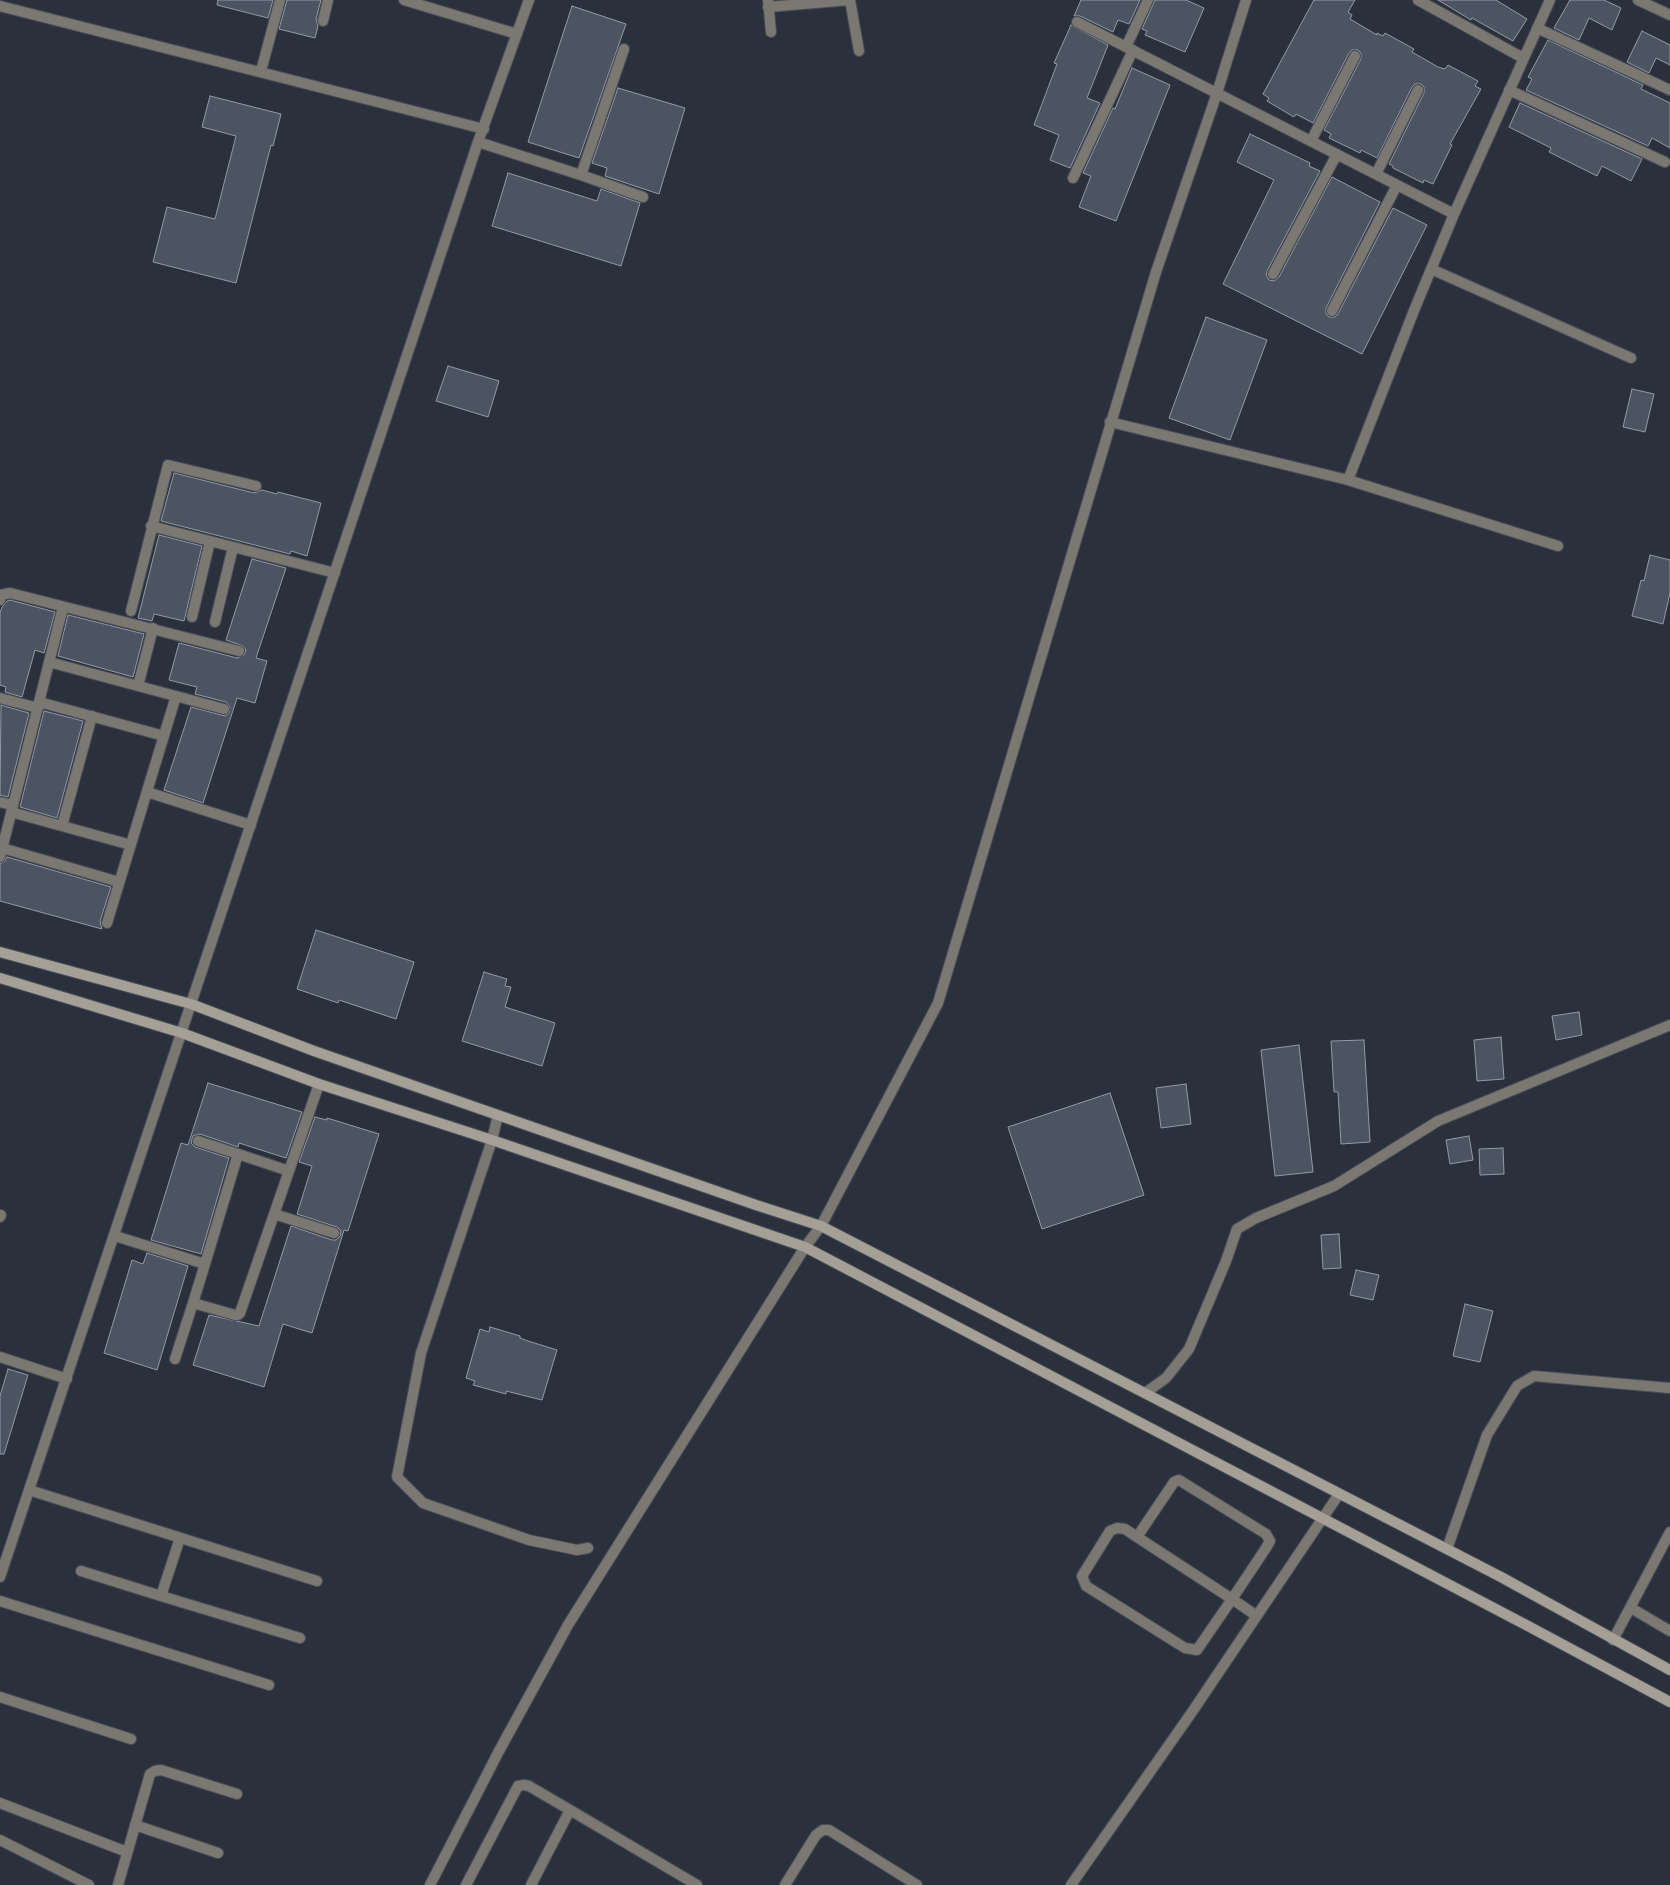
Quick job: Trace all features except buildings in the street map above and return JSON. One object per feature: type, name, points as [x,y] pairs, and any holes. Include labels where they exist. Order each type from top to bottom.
[{"type":"street","points":[[261,71],[280,0]]},
{"type":"street","points":[[323,21],[328,0]]},
{"type":"street","points":[[404,0],[421,2],[516,34]]},
{"type":"street","points":[[0,1578],[478,142],[529,0]]},
{"type":"street","points":[[770,32],[768,4],[850,0],[859,51]]},
{"type":"street","points":[[1073,178],[1130,49],[1148,0]]},
{"type":"street","points":[[430,1885],[499,1751],[568,1626],[653,1487],[805,1247],[821,1226],[938,1003],[1156,272],[1218,93],[1246,0]]},
{"type":"street","points":[[1418,0],[1524,58]]},
{"type":"street","points":[[1348,480],[1454,214],[1550,0]]},
{"type":"street","points":[[1638,0],[1670,15]]},
{"type":"street","points":[[0,6],[484,128]]},
{"type":"street","points":[[1077,22],[1454,214]]},
{"type":"street","points":[[1537,28],[1670,90]]},
{"type":"street","points":[[580,176],[624,49]]},
{"type":"street","points":[[1311,141],[1355,56]]},
{"type":"street","points":[[1376,174],[1418,90]]},
{"type":"street","points":[[1509,90],[1665,162]]},
{"type":"street","points":[[478,142],[643,197]]},
{"type":"street","points":[[1273,274],[1337,154]]},
{"type":"street","points":[[1332,311],[1397,185]]},
{"type":"street","points":[[1431,269],[1631,358]]},
{"type":"street","points":[[1110,422],[1348,480],[1558,546]]},
{"type":"street","points":[[131,611],[168,465],[256,486]]},
{"type":"street","points":[[152,526],[335,572]]},
{"type":"street","points":[[192,617],[210,541]]},
{"type":"street","points":[[215,622],[233,547]]},
{"type":"street","points":[[0,600],[1,595],[10,593],[239,651]]},
{"type":"street","points":[[63,607],[1,853],[120,882]]},
{"type":"street","points":[[138,686],[153,628]]},
{"type":"street","points":[[49,662],[224,708]]},
{"type":"street","points":[[107,923],[176,696]]},
{"type":"street","points":[[0,698],[92,716],[164,736]]},
{"type":"street","points":[[62,826],[92,716]]},
{"type":"street","points":[[147,792],[251,825]]},
{"type":"street","points":[[0,802],[12,809],[62,826],[131,845]]},
{"type":"street","points":[[0,952],[191,1004],[314,1051],[821,1226],[1501,1577],[1670,1670]]},
{"type":"street","points":[[0,978],[182,1034],[319,1084],[492,1140],[805,1247],[1670,1702]]},
{"type":"street","points":[[1144,1393],[1166,1378],[1189,1349],[1226,1261],[1237,1229],[1256,1218],[1334,1186],[1438,1121],[1670,1025]]},
{"type":"street","points":[[193,1303],[234,1315],[240,1313],[319,1084]]},
{"type":"street","points":[[498,1115],[492,1140],[422,1353],[397,1477],[424,1503],[529,1540],[577,1550],[588,1548]]},
{"type":"street","points":[[198,1141],[289,1171]]},
{"type":"street","points":[[175,1359],[238,1154]]},
{"type":"street","points":[[274,1214],[334,1232]]},
{"type":"street","points":[[115,1236],[205,1264]]},
{"type":"street","points":[[0,1357],[67,1379]]},
{"type":"street","points":[[1446,1549],[1488,1435],[1517,1386],[1534,1376],[1670,1388]]},
{"type":"street","points":[[1138,1537],[1174,1482],[1179,1480],[1266,1534],[1270,1542],[1232,1600],[1200,1647],[1196,1650],[1185,1648],[1086,1586],[1082,1576],[1110,1531],[1117,1528],[1125,1529],[1138,1537],[1232,1600],[1257,1616]]},
{"type":"street","points":[[29,1490],[317,1581]]},
{"type":"street","points":[[1071,1885],[1339,1494]]},
{"type":"street","points":[[1613,1640],[1670,1532]]},
{"type":"street","points":[[161,1596],[180,1538]]},
{"type":"street","points":[[81,1571],[300,1638]]},
{"type":"street","points":[[0,1600],[269,1685]]},
{"type":"street","points":[[1631,1608],[1670,1631]]},
{"type":"street","points":[[0,1697],[131,1739]]},
{"type":"street","points":[[118,1885],[150,1774],[161,1770],[237,1794]]},
{"type":"street","points":[[466,1885],[518,1786],[530,1786],[697,1885]]},
{"type":"street","points":[[0,1803],[127,1852]]},
{"type":"street","points":[[534,1884],[570,1810]]},
{"type":"street","points":[[135,1825],[218,1853]]},
{"type":"street","points":[[785,1885],[816,1835],[823,1830],[829,1830],[917,1885]]},
{"type":"street","points":[[0,1840],[89,1885]]}]
